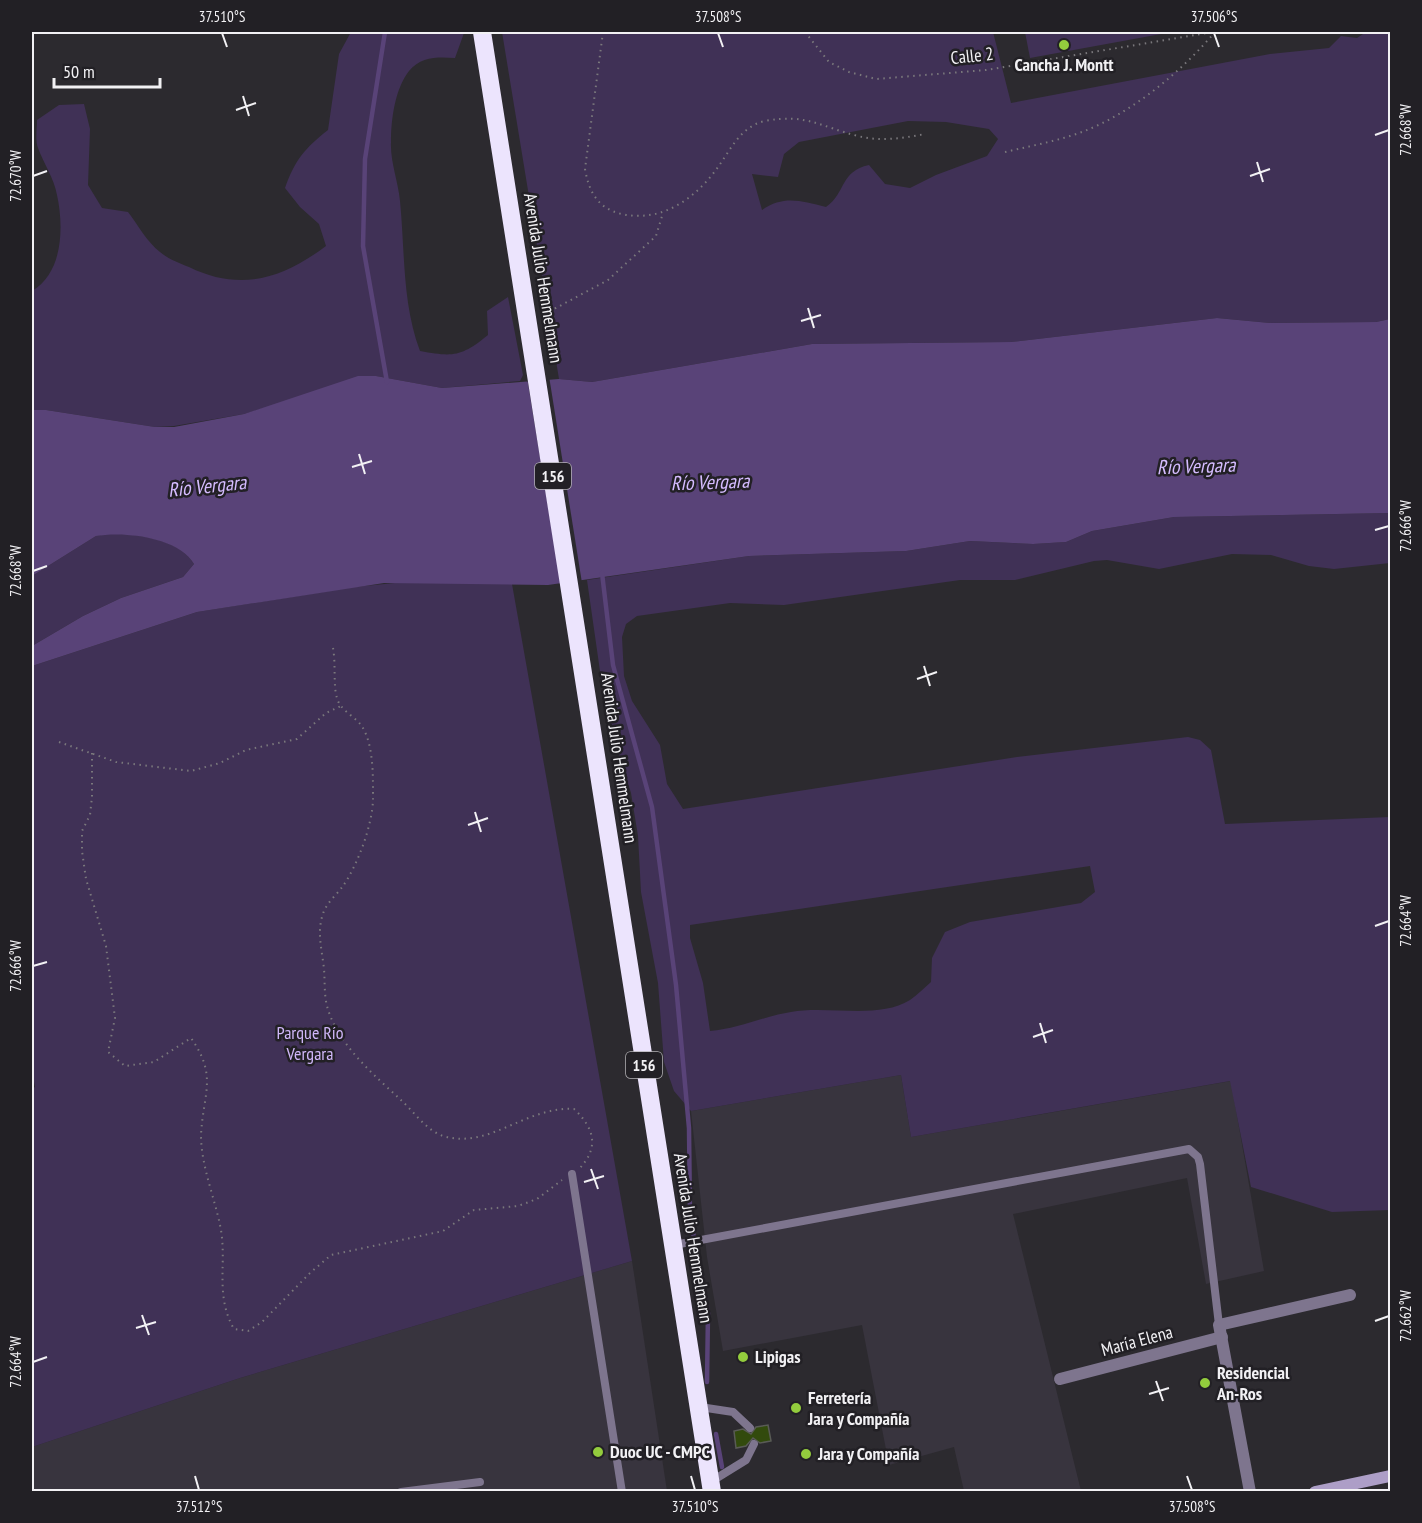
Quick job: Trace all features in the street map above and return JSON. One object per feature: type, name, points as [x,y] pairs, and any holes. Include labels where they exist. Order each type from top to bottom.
[{"type":"highway","name":"Avenida Julio Hemmelmann","points":[[482,32],[700,1407],[708,1488]]},
{"type":"main road","points":[[1315,1491],[1390,1476]]},
{"type":"street","name":"María Elena","points":[[1060,1379],[1350,1295]]},
{"type":"street","points":[[1221,1331],[1250,1491]]},
{"type":"lane","points":[[673,1245],[1189,1149],[1198,1157],[1200,1164],[1221,1331]]},
{"type":"lane","points":[[572,1174],[622,1491]]},
{"type":"lane","points":[[700,1407],[733,1412],[750,1428]]},
{"type":"lane","points":[[708,1488],[746,1460],[754,1444]]},
{"type":"lane","points":[[401,1491],[480,1482]]},
{"type":"path","points":[[603,32],[585,169],[589,191],[611,212],[649,216],[663,213],[683,203],[705,183],[742,131],[763,121],[800,117],[858,136],[887,140],[926,134]]},
{"type":"path","name":"Calle 2","points":[[805,32],[829,62],[849,72],[876,79],[986,70],[1214,32]]},
{"type":"path","points":[[1005,152],[1084,131],[1123,111],[1160,84],[1214,32]]},
{"type":"path","points":[[527,314],[556,308],[608,280],[656,236],[663,213]]},
{"type":"path","points":[[92,753],[91,806],[90,815],[82,831],[82,851],[86,879],[106,946],[115,1018],[108,1052],[125,1066],[154,1062],[190,1038],[203,1055],[207,1075],[207,1101],[201,1135],[220,1226],[224,1312],[234,1329],[248,1331],[262,1322],[310,1272],[331,1255],[443,1231],[474,1210],[518,1206],[537,1199],[548,1188],[572,1174],[590,1157],[593,1145],[590,1130],[574,1109],[558,1109],[529,1115],[487,1135],[468,1140],[443,1136],[425,1126],[356,1056],[333,1022],[326,1004],[318,936],[324,910],[345,884],[360,850],[373,802],[369,750],[363,728],[341,706],[336,697],[337,671],[333,648]]},
{"type":"path","points":[[59,742],[116,762],[191,771],[220,763],[246,750],[297,739],[326,713],[341,706]]},
{"type":"shaded area","points":[[901,1075],[911,1137],[1231,1081],[1264,1271],[1206,1284],[1187,1178],[1013,1214],[1081,1491],[964,1491],[954,1447],[889,1465],[862,1325],[723,1351],[707,1257],[691,1111]]},
{"type":"shaded area","points":[[632,1261],[667,1491],[32,1491],[32,1447],[240,1378]]},
{"type":"green space","points":[[351,32],[464,33],[455,58],[425,60],[409,71],[400,86],[395,105],[391,149],[400,201],[407,296],[420,351],[441,354],[456,354],[471,348],[488,335],[487,311],[508,297],[523,375],[520,381],[442,388],[376,376],[244,414],[174,426],[155,427],[46,410],[32,410],[32,291],[50,273],[59,248],[60,235],[56,189],[37,145],[37,120],[59,105],[84,104],[90,129],[88,185],[102,208],[128,212],[151,243],[166,257],[208,275],[226,279],[243,280],[277,274],[293,267],[326,246],[319,224],[300,207],[285,188],[302,155],[328,130],[339,54]]},
{"type":"green space","points":[[502,32],[993,32],[1011,103],[1270,54],[1329,48],[1341,36],[1357,38],[1366,32],[1390,32],[1390,319],[1376,322],[1270,323],[1217,318],[1011,342],[812,344],[592,382],[559,379]],"holes":[[[908,121],[946,122],[989,129],[998,139],[987,156],[936,175],[910,188],[885,184],[869,165],[853,172],[826,207],[801,201],[785,201],[762,210],[752,174],[778,177],[784,154],[799,142]]]},
{"type":"green space","name":"Cancha J. Montt","points":[[1025,32],[1172,32],[1030,58]]},
{"type":"green space","points":[[1390,513],[1390,563],[1334,569],[1309,566],[1271,555],[1232,554],[1159,569],[1107,560],[1015,580],[960,580],[784,605],[730,603],[637,616],[626,624],[622,637],[624,676],[632,701],[660,745],[667,784],[683,809],[1017,757],[1188,737],[1200,740],[1211,750],[1225,824],[1390,817],[1390,1210],[1332,1212],[1251,1187],[1230,1081],[911,1137],[901,1075],[691,1111],[674,1091],[664,1062],[658,983],[641,892],[638,836],[631,793],[606,713],[587,580],[749,556],[906,551],[970,541],[1033,544],[1066,542],[1092,531],[1174,517]],"holes":[[[1090,866],[1095,892],[1081,903],[970,922],[945,932],[932,958],[931,982],[910,1000],[897,1006],[868,1011],[805,1010],[710,1031],[703,983],[690,938],[690,925]]]},
{"type":"green space","points":[[107,534],[142,536],[167,543],[187,555],[194,564],[183,577],[121,598],[83,616],[32,646],[32,576],[96,536]]},
{"type":"green space","name":"Parque Río Vergara","points":[[415,581],[512,584],[632,1261],[240,1378],[32,1447],[32,1089],[35,1087],[32,1072],[32,666],[197,612],[354,587]]},
{"type":"water","name":"Río Vergara","points":[[1217,318],[1270,323],[1376,322],[1390,319],[1390,513],[1174,517],[1092,531],[1066,542],[1033,544],[970,541],[906,551],[749,556],[548,585],[384,583],[197,612],[32,666],[32,646],[83,616],[121,598],[183,577],[194,564],[187,555],[164,542],[121,534],[107,535],[96,536],[32,576],[32,410],[46,410],[155,427],[174,427],[244,414],[358,376],[376,376],[442,388],[559,379],[592,382],[812,344],[1011,342]]},
{"type":"pier","points":[[549,376],[582,583],[561,586],[527,377]]},
{"type":"building","points":[[768,1425],[771,1441],[760,1443],[753,1438],[746,1446],[736,1448],[734,1431],[743,1429],[751,1434],[756,1427]]},
{"type":"waterway","points":[[385,32],[365,159],[363,246],[387,382]]},
{"type":"waterway","points":[[602,573],[613,665],[652,807],[676,985],[689,1128],[690,1216],[708,1313],[707,1382]]},
{"type":"waterway","points":[[716,1434],[722,1467]]},
{"type":"place","name":"Cancha J. Montt","points":[[1064,45]]},
{"type":"place","name":"Lipigas","points":[[743,1357]]},
{"type":"place","name":"Residencial An-Ros","points":[[1205,1383]]},
{"type":"place","name":"Ferretería Jara y Compañía","points":[[796,1408]]},
{"type":"place","name":"Duoc UC - CMPC","points":[[598,1452]]},
{"type":"place","name":"Jara y Compañía","points":[[806,1454]]}]
